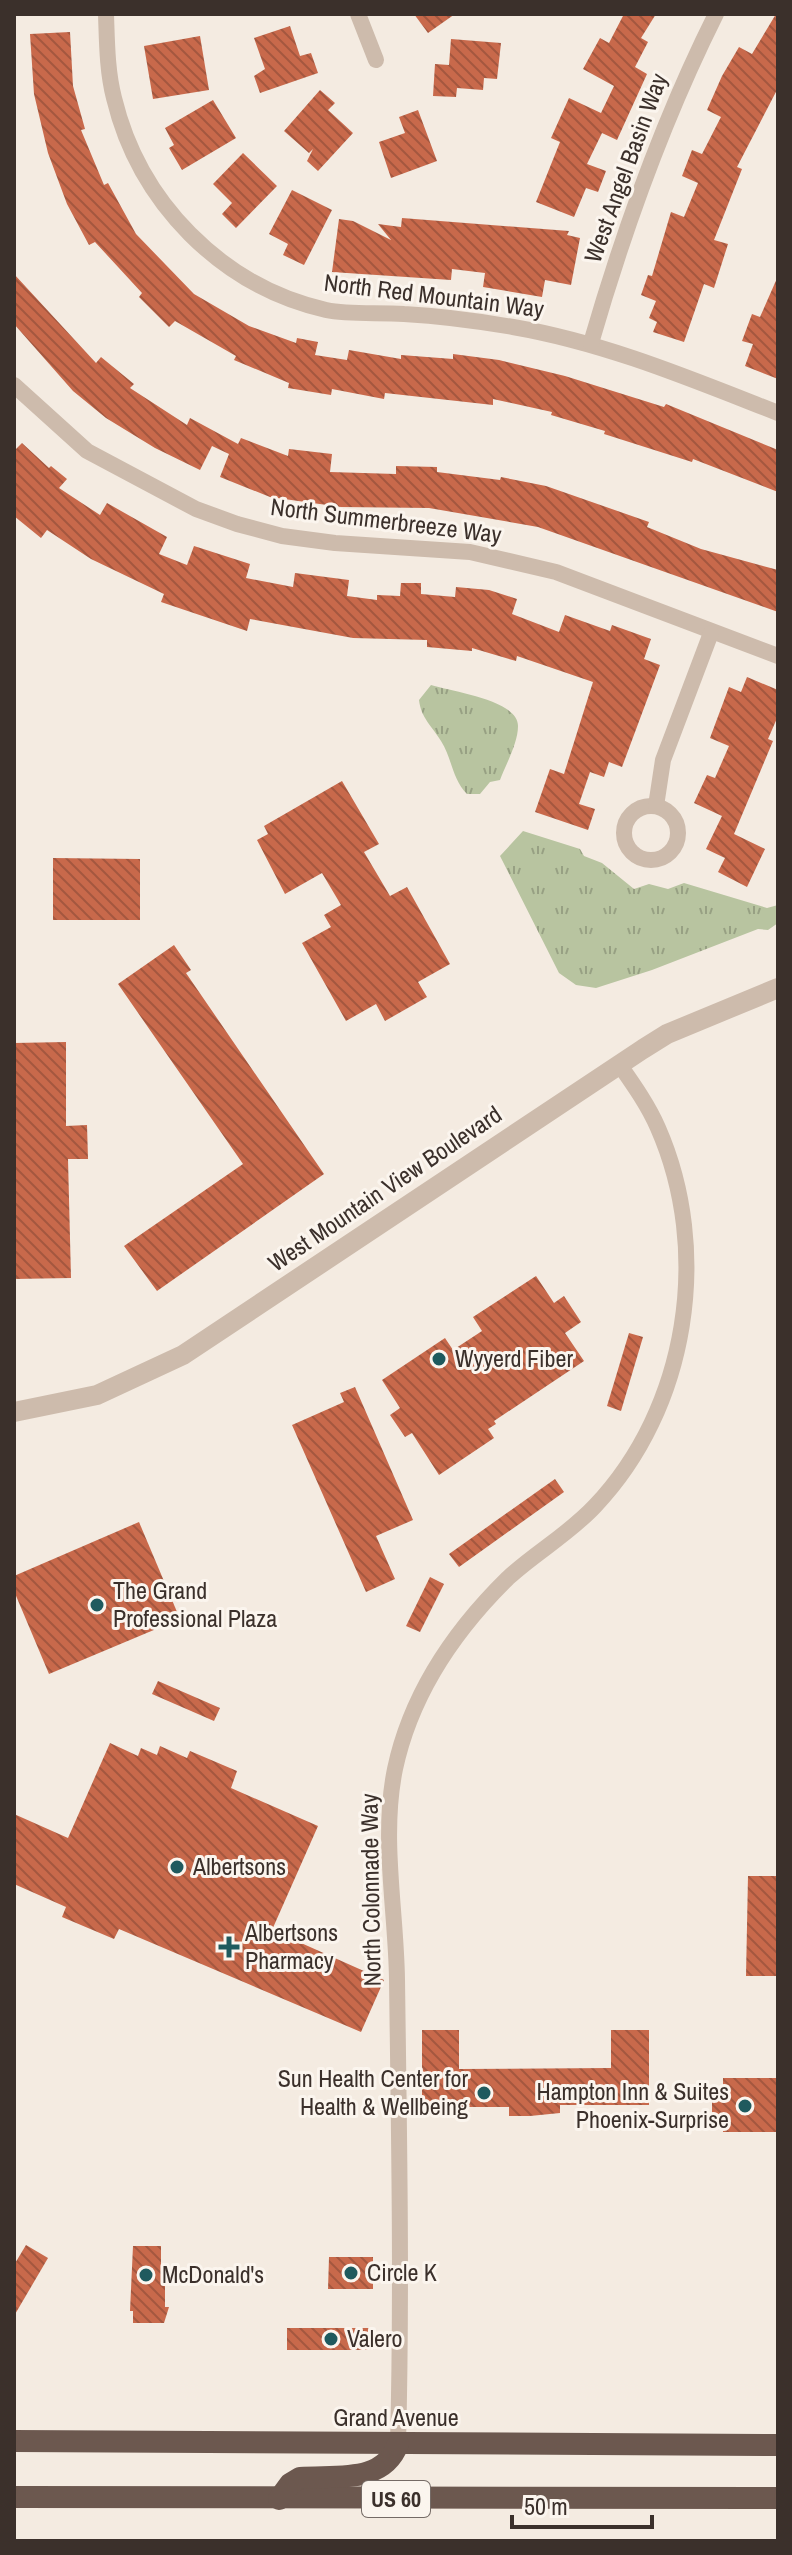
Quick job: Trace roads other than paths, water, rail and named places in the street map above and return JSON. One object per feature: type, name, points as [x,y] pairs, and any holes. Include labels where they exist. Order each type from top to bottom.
[{"type":"highway","name":"Grand Avenue","points":[[14,2441],[778,2445]]},
{"type":"highway","points":[[279,2499],[290,2484],[300,2478],[372,2472],[385,2467],[398,2444]]},
{"type":"highway","name":"US 60","points":[[14,2497],[778,2498]]},
{"type":"street","name":"North Red Mountain Way","points":[[106,14],[114,98],[135,158],[149,184],[188,234],[247,281],[328,311],[408,314],[513,327],[591,343],[778,413]]},
{"type":"street","points":[[358,14],[376,60]]},
{"type":"street","name":"West Angel Basin Way","points":[[591,343],[623,234],[677,91],[716,14]]},
{"type":"street","name":"North Summerbreeze Way","points":[[14,385],[87,451],[196,509],[237,524],[282,536],[470,552],[556,572],[778,656]]},
{"type":"street","points":[[656,806],[663,760],[711,633]]},
{"type":"street","name":"West Mountain View Boulevard","points":[[14,1412],[97,1395],[183,1355],[667,1034],[778,988]]},
{"type":"street","name":"North Colonnade Way","points":[[398,2444],[397,1978],[389,1817],[395,1772],[405,1728],[438,1662],[467,1623],[509,1578],[595,1506],[645,1438],[676,1355],[689,1284],[682,1203],[658,1126],[619,1064]]},
{"type":"place","name":"Wyyerd Fiber","points":[[439,1359]]},
{"type":"place","name":"The Grand Professional Plaza","points":[[97,1605]]},
{"type":"place","name":"Albertsons","points":[[177,1867]]},
{"type":"place","name":"Albertsons Pharmacy","points":[[229,1947]]},
{"type":"place","name":"Sun Health Center for Health & Wellbeing","points":[[484,2093]]},
{"type":"place","name":"Hampton Inn & Suites Phoenix-Surprise","points":[[745,2106]]},
{"type":"place","name":"Circle K","points":[[351,2273]]},
{"type":"place","name":"McDonald's","points":[[146,2275]]},
{"type":"place","name":"Valero","points":[[331,2339]]}]
